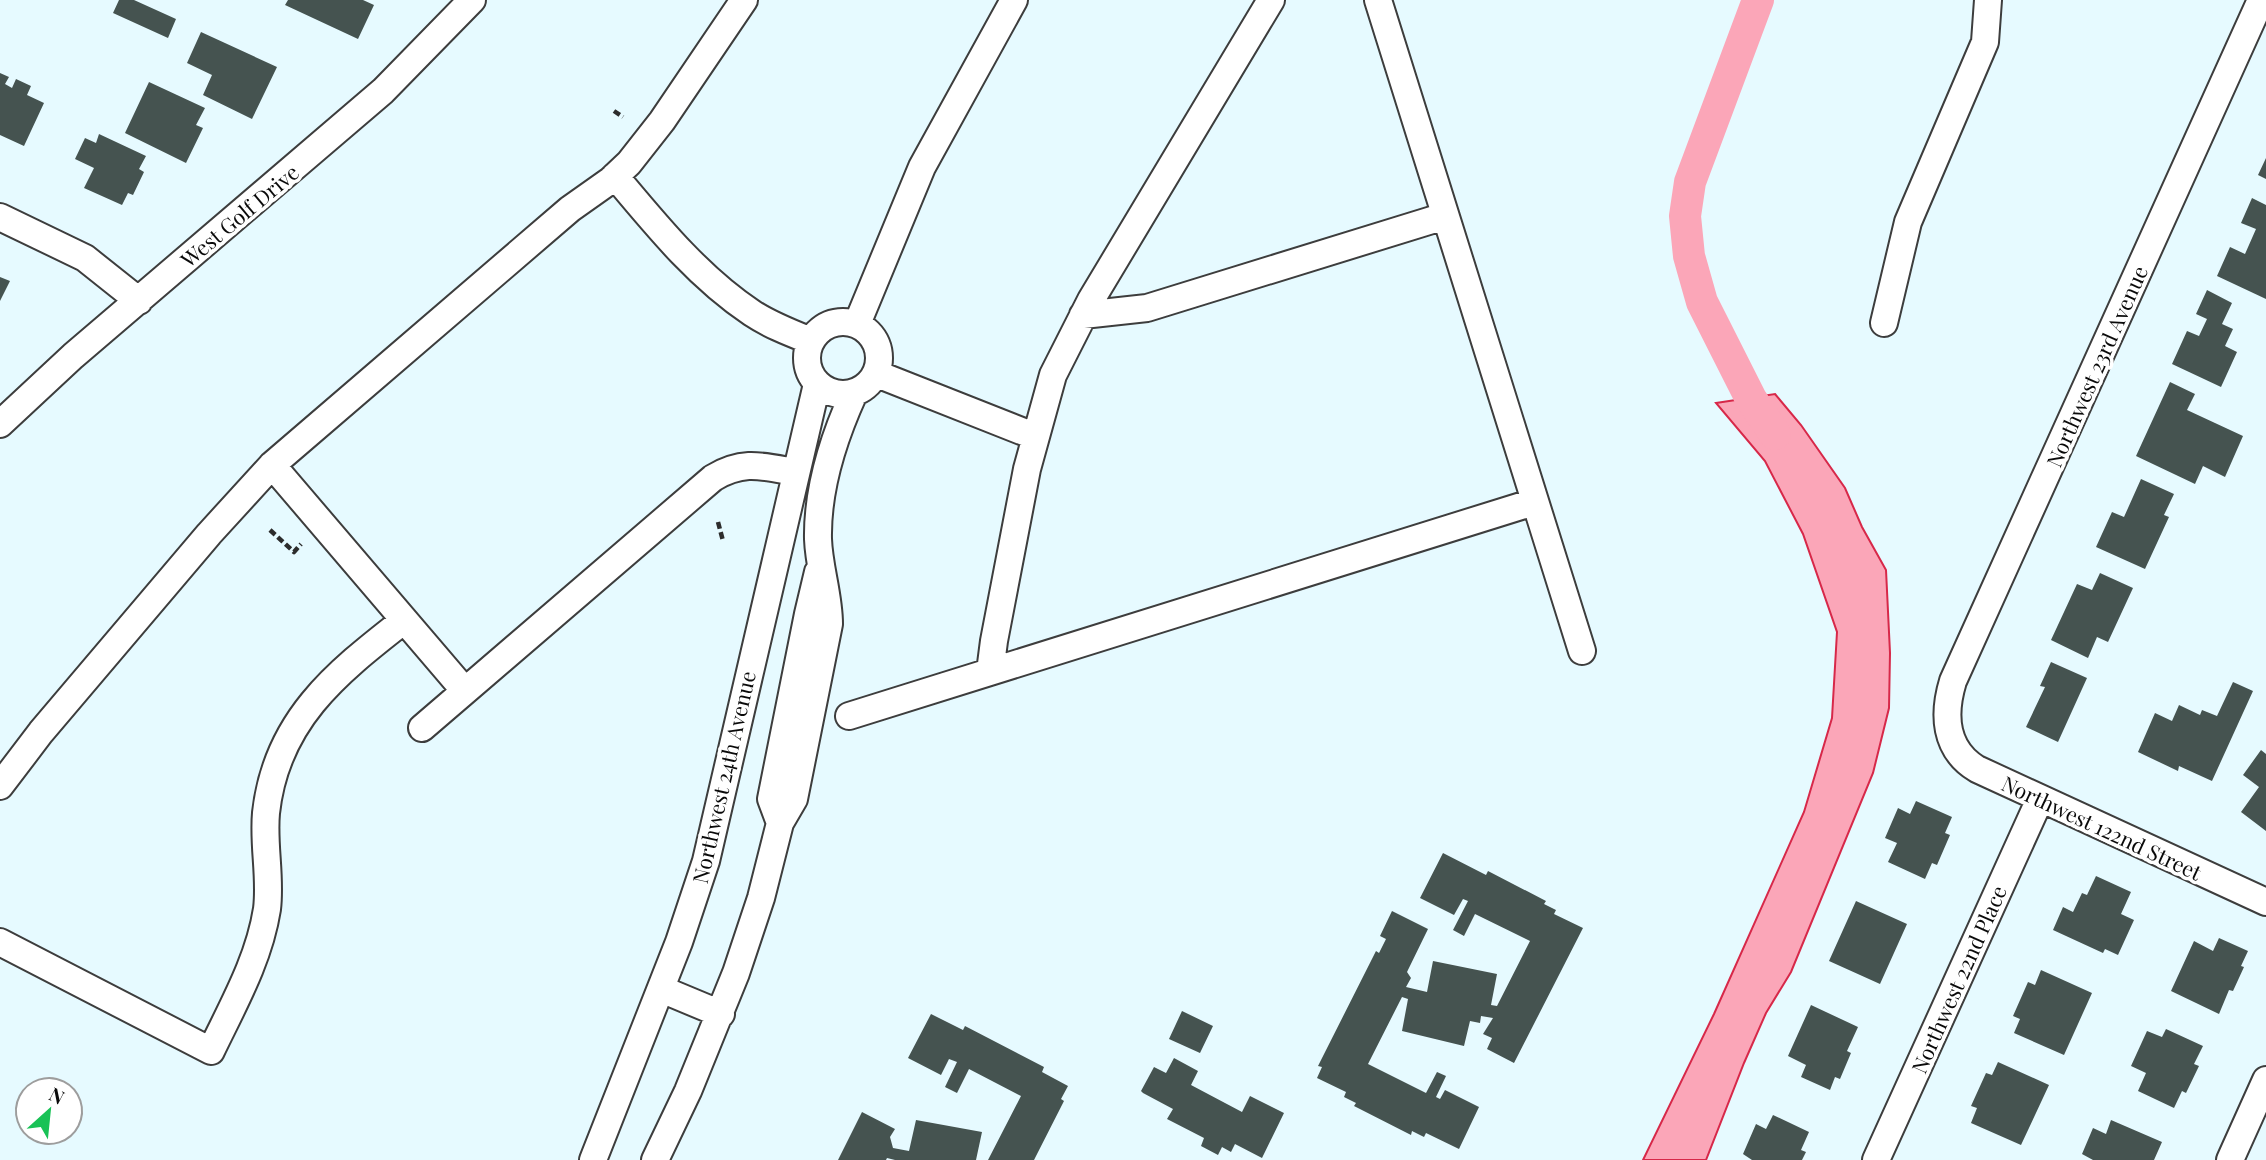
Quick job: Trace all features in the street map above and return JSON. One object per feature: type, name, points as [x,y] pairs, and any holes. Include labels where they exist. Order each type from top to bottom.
[{"type":"street","name":"West Golf Drive","points":[[0,424],[48,377],[383,91],[472,0]]},
{"type":"street","points":[[0,786],[50,722],[271,465],[570,209],[629,163],[662,121],[744,0]]},
{"type":"street","points":[[857,324],[922,167],[1014,0]]},
{"type":"street","points":[[990,673],[1034,436],[1053,375],[1083,315],[1271,0]]},
{"type":"street","points":[[1378,0],[1582,652]]},
{"type":"street","points":[[1884,323],[1908,222],[1985,42],[1988,0]]},
{"type":"street","name":"Northwest 23rd Avenue","points":[[1950,736],[1946,713],[1953,681],[2262,0]]},
{"type":"street","points":[[615,176],[683,254],[731,298],[773,325],[811,341]]},
{"type":"street","points":[[1083,315],[1147,309],[1445,216]]},
{"type":"street","points":[[0,217],[85,258],[139,301]]},
{"type":"street","points":[[847,322],[857,324],[875,340],[880,363],[877,374],[864,389],[854,393],[834,393],[817,384],[810,374],[807,363],[811,341],[826,326],[847,322]]},
{"type":"street","points":[[877,374],[1034,436]]},
{"type":"street","name":"Northwest 24th Avenue","points":[[593,1160],[661,989],[706,861],[817,384]]},
{"type":"street","points":[[655,1160],[721,1014],[749,936],[780,823],[794,799],[827,641],[829,606],[820,565],[819,522],[824,483],[836,439],[854,393]]},
{"type":"street","points":[[271,465],[465,691]]},
{"type":"street","points":[[422,728],[713,478],[747,465],[795,472]]},
{"type":"street","points":[[849,716],[1534,502]]},
{"type":"street","points":[[780,823],[771,799],[820,565]]},
{"type":"street","points":[[0,942],[211,1051],[251,969],[262,930],[268,886],[266,815],[273,778],[288,739],[299,718],[333,678],[403,621]]},
{"type":"street","points":[[760,622],[804,633]]},
{"type":"street","name":"Northwest 122nd Street","points":[[1950,736],[1960,754],[1971,765],[2266,902]]},
{"type":"street","name":"Northwest 22nd Place","points":[[1876,1160],[2040,799]]},
{"type":"street","points":[[661,989],[721,1014]]},
{"type":"street","points":[[2230,1160],[2266,1080]]},
{"type":"path","points":[[614,111],[623,117]]},
{"type":"path","points":[[718,522],[723,541]]},
{"type":"path","points":[[270,530],[294,552],[301,544]]},
{"type":"shaded area","points":[[1775,394],[1801,425],[1845,488],[1862,527],[1886,570],[1890,653],[1889,708],[1873,773],[1791,972],[1766,1013],[1706,1160],[1643,1160],[1714,1014],[1804,812],[1832,718],[1837,632],[1803,534],[1765,461],[1716,403]]},
{"type":"building","points":[[119,0],[134,0],[176,19],[168,38],[113,13]]},
{"type":"building","points":[[288,0],[363,0],[374,5],[358,39],[285,5]]},
{"type":"building","points":[[201,32],[277,67],[252,119],[203,95],[212,75],[187,63]]},
{"type":"building","points":[[0,73],[9,77],[5,84],[12,88],[16,79],[31,86],[27,95],[44,103],[24,146],[0,135]]},
{"type":"building","points":[[149,82],[205,108],[196,125],[203,128],[186,163],[125,133]]},
{"type":"building","points":[[99,134],[146,156],[139,169],[144,172],[133,195],[128,193],[122,205],[84,188],[94,168],[75,159],[85,138],[96,143]]},
{"type":"building","points":[[2266,158],[2266,179],[2258,175]]},
{"type":"building","points":[[2252,198],[2266,205],[2266,299],[2217,276],[2230,247],[2245,254],[2256,229],[2241,223]]},
{"type":"building","points":[[0,277],[10,281],[0,301]]},
{"type":"building","points":[[2207,290],[2232,303],[2222,324],[2233,329],[2225,346],[2237,352],[2221,387],[2172,364],[2187,331],[2199,336],[2207,319],[2196,314]]},
{"type":"building","points":[[2170,382],[2195,394],[2187,410],[2243,436],[2225,477],[2203,466],[2195,484],[2136,456]]},
{"type":"building","points":[[2141,479],[2174,494],[2164,515],[2169,517],[2145,569],[2096,547],[2112,512],[2124,517]]},
{"type":"building","points":[[2100,573],[2133,588],[2108,642],[2097,637],[2088,658],[2051,640],[2077,584],[2092,590]]},
{"type":"building","points":[[2051,662],[2087,678],[2058,742],[2026,727],[2045,687],[2040,686]]},
{"type":"building","points":[[2233,682],[2253,691],[2212,781],[2179,766],[2178,771],[2138,752],[2155,713],[2172,721],[2179,705],[2200,715],[2202,710],[2217,716]]},
{"type":"building","points":[[2261,750],[2266,754],[2266,831],[2241,812],[2259,787],[2243,775]]},
{"type":"building","points":[[1916,801],[1952,817],[1945,833],[1950,835],[1937,865],[1932,863],[1925,879],[1888,862],[1897,843],[1885,838],[1898,808],[1910,814]]},
{"type":"building","points":[[1443,853],[1486,875],[1488,871],[1546,901],[1544,904],[1556,910],[1554,914],[1583,928],[1514,1063],[1487,1049],[1492,1038],[1483,1034],[1493,1018],[1481,1016],[1480,1023],[1470,1021],[1464,1046],[1402,1031],[1408,999],[1402,997],[1368,1064],[1426,1093],[1437,1072],[1446,1076],[1436,1097],[1440,1099],[1445,1090],[1479,1107],[1459,1149],[1426,1133],[1424,1137],[1412,1131],[1411,1135],[1354,1106],[1356,1103],[1344,1097],[1346,1092],[1317,1078],[1322,1067],[1318,1066],[1376,951],[1379,953],[1386,939],[1380,936],[1392,911],[1428,929],[1407,972],[1411,978],[1406,987],[1427,992],[1433,961],[1497,974],[1491,1005],[1497,1006],[1530,941],[1475,914],[1464,936],[1453,930],[1468,901],[1463,899],[1454,915],[1420,898]]},
{"type":"building","points":[[2096,876],[2131,892],[2121,914],[2134,920],[2118,955],[2105,949],[2103,953],[2053,930],[2063,907],[2073,912],[2082,893],[2087,895]]},
{"type":"building","points":[[1856,901],[1907,924],[1880,984],[1829,961]]},
{"type":"building","points":[[2219,938],[2248,951],[2233,991],[2229,990],[2219,1014],[2171,991],[2194,941],[2213,951]]},
{"type":"building","points":[[2041,970],[2092,993],[2064,1055],[2014,1033],[2020,1019],[2013,1016],[2028,982],[2035,985]]},
{"type":"building","points":[[1811,1005],[1858,1027],[1847,1051],[1851,1053],[1840,1079],[1835,1077],[1830,1090],[1801,1077],[1806,1065],[1788,1056]]},
{"type":"building","points":[[1182,1011],[1213,1026],[1200,1053],[1169,1039]]},
{"type":"building","points":[[931,1014],[963,1030],[965,1026],[1044,1067],[1042,1072],[1068,1086],[1061,1099],[1064,1101],[1034,1160],[988,1160],[1021,1096],[969,1069],[957,1093],[945,1087],[957,1062],[949,1059],[941,1075],[908,1058]]},
{"type":"building","points":[[2166,1029],[2203,1046],[2194,1064],[2199,1066],[2186,1093],[2182,1091],[2174,1108],[2138,1091],[2146,1073],[2131,1066],[2147,1031],[2162,1037]]},
{"type":"building","points":[[1174,1058],[1198,1071],[1191,1085],[1242,1112],[1250,1096],[1284,1113],[1262,1158],[1235,1144],[1231,1152],[1222,1147],[1218,1155],[1201,1146],[1204,1138],[1167,1119],[1173,1109],[1141,1091],[1154,1067],[1166,1073]]},
{"type":"building","points":[[1998,1062],[2049,1085],[2021,1145],[1971,1123],[1977,1108],[1971,1106],[1986,1073],[1992,1075]]},
{"type":"building","points":[[862,1112],[895,1129],[890,1137],[893,1148],[909,1151],[916,1120],[982,1132],[976,1160],[838,1160]]},
{"type":"building","points":[[1773,1115],[1809,1132],[1801,1150],[1806,1152],[1802,1160],[1752,1160],[1743,1154],[1756,1124],[1766,1129]]},
{"type":"building","points":[[2111,1120],[2162,1142],[2154,1160],[2093,1160],[2082,1154],[2093,1128],[2106,1134]]},
{"type":"waterway","points":[[1758,0],[1690,182],[1685,216],[1689,256],[1702,302],[1751,399],[1775,434]]}]
